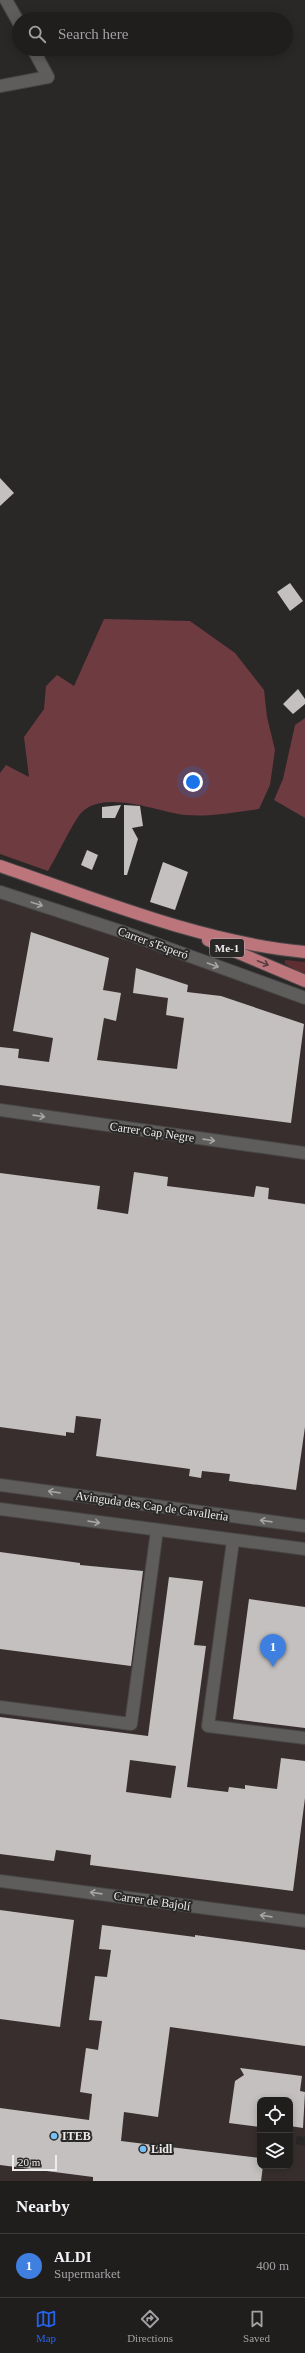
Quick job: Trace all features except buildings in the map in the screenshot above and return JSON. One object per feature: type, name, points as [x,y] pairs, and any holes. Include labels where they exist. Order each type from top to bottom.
[{"type":"main road","name":"Me-1","points":[[0,866],[149,917],[305,981]]},
{"type":"main road","name":"Me-1","points":[[149,917],[247,944],[305,952]]},
{"type":"street","points":[[6,0],[13,12]]},
{"type":"street","points":[[0,86],[48,77],[37,56]]},
{"type":"street","name":"Carrer s'Esperó","points":[[0,892],[126,933],[305,998]]},
{"type":"street","name":"Carrer Cap Negre","points":[[0,1110],[305,1153]]},
{"type":"street","name":"Avinguda des Cap de Cavalleria","points":[[0,1485],[305,1526]]},
{"type":"street","name":"Avinguda des Cap de Cavalleria","points":[[0,1509],[233,1541],[305,1549]]},
{"type":"street","points":[[0,1707],[132,1724],[158,1530]]},
{"type":"street","points":[[233,1541],[208,1726],[305,1738]]},
{"type":"street","name":"Carrer de Bajolí","points":[[0,1881],[305,1921]]},
{"type":"shaded area","points":[[104,619],[190,621],[235,653],[264,690],[267,717],[275,750],[270,785],[259,809],[222,814],[186,815],[118,802],[104,802],[92,805],[79,816],[48,871],[0,854],[0,773],[6,765],[29,777],[24,737],[44,709],[46,686],[57,675],[74,686]]},
{"type":"shaded area","points":[[305,718],[305,818],[274,800],[283,779],[295,725]]},
{"type":"shaded area","points":[[0,893],[305,1005],[305,2137],[297,2136],[296,2144],[305,2146],[305,2181],[0,2181]]},
{"type":"shaded area","points":[[285,960],[305,962],[305,975],[285,964]]},
{"type":"place","name":"ALDI","points":[[273,1667]]},
{"type":"place","name":"ITEB","points":[[54,2136]]},
{"type":"place","name":"Lidl","points":[[143,2149]]}]
